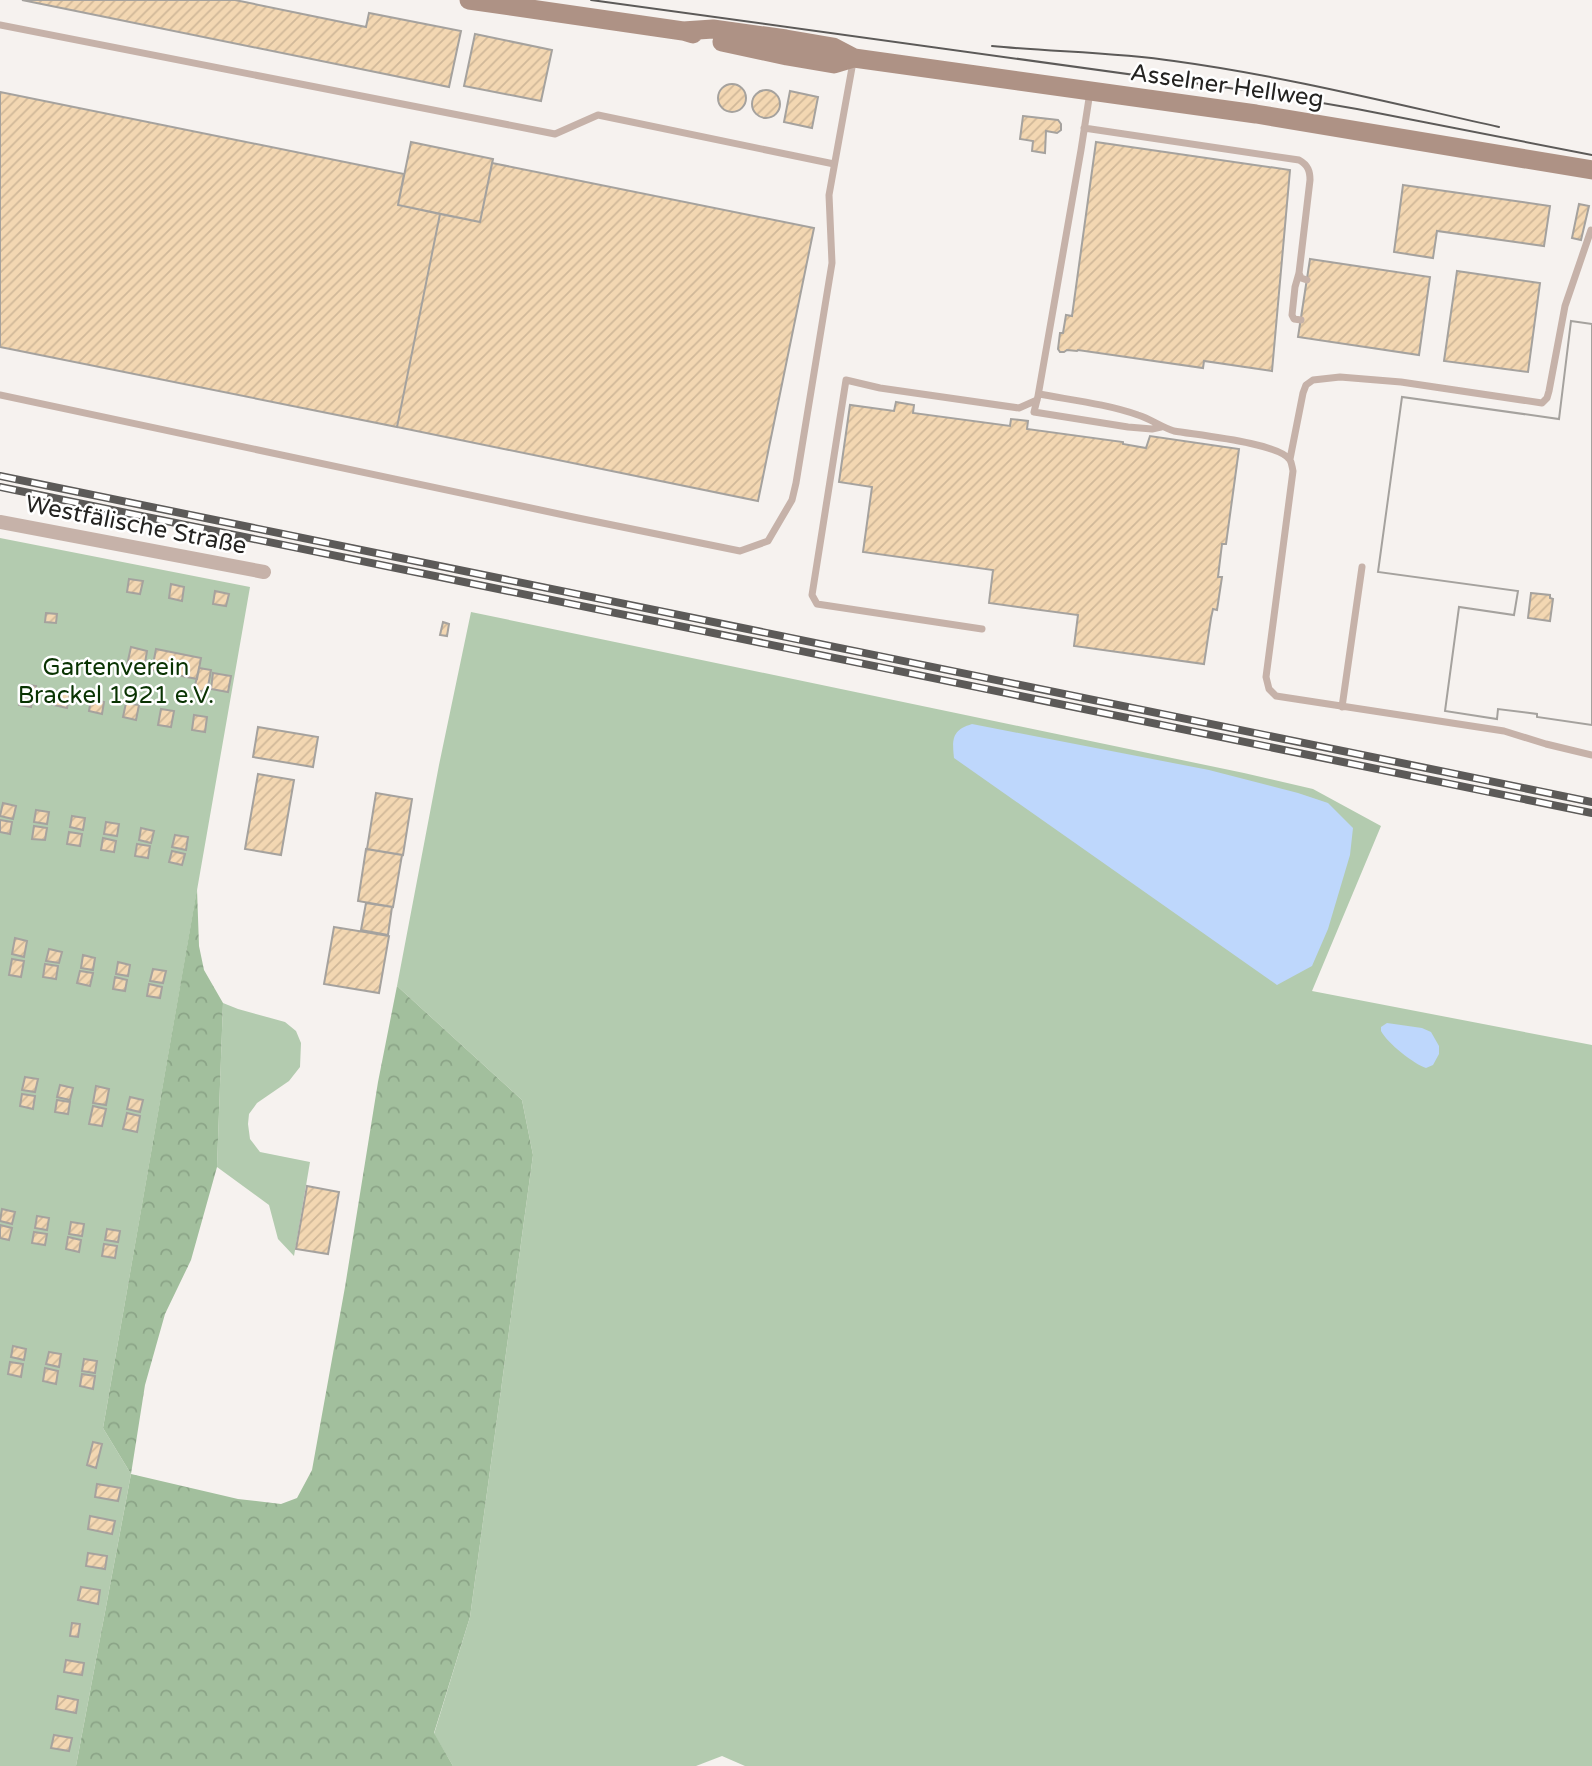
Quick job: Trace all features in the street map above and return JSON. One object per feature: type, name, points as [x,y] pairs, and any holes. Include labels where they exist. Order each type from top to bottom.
[{"type":"main road","name":"Asselner Hellweg","points":[[469,0],[683,31],[713,29],[786,39],[834,47],[854,58],[1310,122],[1592,170]]},
{"type":"street","name":"Westfälische Straße","points":[[0,522],[264,572]]},
{"type":"lane","points":[[0,25],[555,134],[598,115],[834,164]]},
{"type":"lane","points":[[0,395],[740,551],[768,541],[792,500],[796,483],[832,263],[830,195],[854,58]]},
{"type":"lane","points":[[1090,91],[1034,412],[1128,427],[1161,427]]},
{"type":"lane","points":[[1084,128],[1289,158],[1306,164],[1310,180],[1292,315],[1294,319],[1301,320]]},
{"type":"lane","points":[[1591,230],[1565,306],[1549,391],[1542,403],[1401,382],[1340,377],[1313,380],[1306,385],[1290,459],[1293,471],[1266,677],[1269,689],[1276,696],[1504,731],[1592,755]]},
{"type":"lane","points":[[1299,273],[1301,278],[1307,280]]},
{"type":"lane","points":[[982,629],[817,604],[812,595],[845,380],[880,388],[1019,408],[1038,397],[1124,410],[1174,431],[1264,446],[1290,459]]},
{"type":"lane","points":[[1342,707],[1362,567]]},
{"type":"green space","name":"Gartenverein Brackel 1921 e.V.","points":[[0,538],[250,587],[103,1428],[131,1474],[76,1766],[0,1766]]},
{"type":"green space","points":[[471,612],[1313,789],[1381,826],[1312,991],[1592,1045],[1592,1766],[745,1766],[722,1756],[696,1766],[453,1766],[434,1734],[470,1617],[533,1155],[522,1100],[397,986]]},
{"type":"green space","points":[[197,889],[199,946],[204,970],[223,1003],[217,1167],[191,1260],[165,1314],[145,1385],[131,1474],[103,1428]]},
{"type":"green space","points":[[397,986],[522,1100],[533,1155],[470,1617],[434,1733],[453,1766],[76,1766],[131,1474],[238,1499],[281,1504],[297,1498],[312,1470],[378,1082]]},
{"type":"green space","points":[[223,1003],[285,1022],[296,1031],[301,1043],[300,1067],[289,1081],[257,1103],[249,1114],[248,1124],[250,1139],[260,1152],[310,1162],[294,1256],[278,1239],[269,1205],[217,1167]]},
{"type":"water","points":[[972,724],[1209,770],[1328,803],[1353,828],[1350,855],[1328,929],[1312,966],[1277,985],[954,758],[953,746],[957,732]]},
{"type":"water","points":[[1387,1023],[1422,1028],[1431,1032],[1439,1046],[1439,1054],[1433,1065],[1426,1068],[1421,1066],[1395,1047],[1381,1031],[1381,1027]]},
{"type":"building","points":[[22,0],[235,0],[366,27],[369,13],[461,31],[449,87]]},
{"type":"building","points":[[475,34],[552,50],[541,101],[464,86]]},
{"type":"building","points":[[732,84],[742,88],[746,98],[742,108],[732,112],[722,108],[718,98],[722,88]]},
{"type":"building","points":[[766,90],[776,94],[780,104],[776,114],[766,118],[756,114],[752,104],[756,94]]},
{"type":"building","points":[[790,91],[818,97],[812,128],[784,122]]},
{"type":"building","points":[[0,92],[404,174],[398,205],[440,214],[397,427],[0,347]]},
{"type":"building","points":[[1023,116],[1058,120],[1061,124],[1061,130],[1057,133],[1046,131],[1045,153],[1032,151],[1033,141],[1020,139]]},
{"type":"building","points":[[411,142],[493,159],[480,222],[398,205]]},
{"type":"building","points":[[1096,142],[1290,170],[1272,371],[1204,361],[1203,368],[1078,350],[1060,352],[1060,333],[1063,333],[1066,315],[1072,316]]},
{"type":"building","points":[[492,163],[814,228],[758,501],[397,427],[440,214],[480,222]]},
{"type":"building","points":[[1403,185],[1550,206],[1544,246],[1437,231],[1433,258],[1394,252]]},
{"type":"building","points":[[1579,204],[1589,206],[1581,240],[1572,238]]},
{"type":"building","points":[[1310,259],[1430,277],[1419,355],[1298,337]]},
{"type":"building","points":[[1457,271],[1540,283],[1528,372],[1444,361]]},
{"type":"building","points":[[1571,321],[1592,324],[1592,725],[1498,709],[1497,719],[1445,711],[1459,607],[1514,615],[1518,591],[1378,572],[1402,397],[1559,419]],"holes":[[[1531,593],[1550,595],[1553,599],[1550,621],[1528,618]]]},
{"type":"building","points":[[1571,321],[1592,324],[1592,725],[1498,709],[1497,719],[1445,711],[1459,607],[1514,615],[1518,591],[1378,572],[1402,397],[1559,419]]},
{"type":"building","points":[[896,402],[914,405],[913,413],[1010,426],[1011,419],[1028,421],[1027,429],[1123,442],[1146,448],[1150,436],[1239,449],[1226,544],[1222,544],[1218,577],[1222,577],[1217,610],[1213,609],[1204,664],[1074,646],[1078,615],[989,603],[993,570],[863,552],[872,487],[839,482],[850,405],[894,411]]},
{"type":"building","points":[[129,579],[143,581],[140,594],[127,592]]},
{"type":"building","points":[[171,584],[184,587],[182,601],[169,598]]},
{"type":"building","points":[[215,591],[229,594],[226,606],[213,604]]},
{"type":"building","points":[[46,613],[57,614],[56,623],[45,622]]},
{"type":"building","points":[[443,622],[449,624],[447,636],[440,635]]},
{"type":"building","points":[[131,647],[147,651],[144,669],[127,665]]},
{"type":"building","points":[[156,649],[201,658],[197,679],[152,670]]},
{"type":"building","points":[[199,668],[211,670],[207,692],[194,690]]},
{"type":"building","points":[[213,673],[231,676],[228,692],[211,689]]},
{"type":"building","points":[[22,684],[36,686],[34,698],[20,695]]},
{"type":"building","points":[[57,691],[70,694],[67,708],[54,705]]},
{"type":"building","points":[[20,696],[33,699],[31,707],[19,705]]},
{"type":"building","points":[[91,699],[104,702],[102,714],[89,711]]},
{"type":"building","points":[[126,703],[139,705],[136,720],[123,717]]},
{"type":"building","points":[[161,709],[174,711],[171,727],[158,725]]},
{"type":"building","points":[[194,715],[207,717],[205,732],[192,730]]},
{"type":"building","points":[[258,727],[318,737],[313,767],[253,757]]},
{"type":"building","points":[[258,774],[294,780],[281,855],[245,849]]},
{"type":"building","points":[[376,793],[412,799],[403,855],[367,849]]},
{"type":"building","points":[[3,803],[16,806],[13,819],[0,816]]},
{"type":"building","points":[[36,810],[49,812],[47,824],[34,822]]},
{"type":"building","points":[[72,816],[85,818],[83,830],[70,827]]},
{"type":"building","points":[[0,820],[12,822],[10,834],[0,832]]},
{"type":"building","points":[[106,822],[119,824],[117,836],[104,834]]},
{"type":"building","points":[[34,826],[47,828],[45,840],[32,839]]},
{"type":"building","points":[[141,828],[154,831],[151,843],[139,840]]},
{"type":"building","points":[[69,832],[82,834],[80,846],[67,844]]},
{"type":"building","points":[[175,835],[188,837],[186,850],[172,847]]},
{"type":"building","points":[[103,838],[116,841],[114,852],[101,850]]},
{"type":"building","points":[[137,844],[150,846],[148,858],[135,856]]},
{"type":"building","points":[[366,849],[402,855],[393,907],[358,901]]},
{"type":"building","points":[[172,851],[185,854],[182,865],[169,862]]},
{"type":"building","points":[[366,903],[392,907],[388,935],[361,930]]},
{"type":"building","points":[[334,927],[389,936],[379,993],[324,984]]},
{"type":"building","points":[[15,938],[27,941],[24,957],[12,954]]},
{"type":"building","points":[[49,949],[62,952],[59,963],[46,961]]},
{"type":"building","points":[[83,955],[95,958],[93,970],[81,968]]},
{"type":"building","points":[[12,959],[24,961],[21,977],[9,975]]},
{"type":"building","points":[[118,962],[130,965],[128,976],[116,974]]},
{"type":"building","points":[[45,964],[58,966],[56,979],[43,977]]},
{"type":"building","points":[[153,969],[166,971],[163,983],[150,981]]},
{"type":"building","points":[[80,971],[93,973],[90,986],[77,983]]},
{"type":"building","points":[[115,977],[127,980],[125,991],[113,989]]},
{"type":"building","points":[[149,984],[162,987],[160,998],[147,996]]},
{"type":"building","points":[[25,1077],[38,1079],[35,1092],[22,1090]]},
{"type":"building","points":[[60,1085],[73,1088],[70,1100],[57,1097]]},
{"type":"building","points":[[96,1086],[109,1089],[106,1105],[93,1103]]},
{"type":"building","points":[[22,1094],[35,1096],[33,1109],[20,1106]]},
{"type":"building","points":[[130,1097],[143,1100],[140,1112],[127,1109]]},
{"type":"building","points":[[57,1100],[70,1102],[68,1114],[55,1112]]},
{"type":"building","points":[[93,1106],[106,1109],[102,1126],[89,1124]]},
{"type":"building","points":[[127,1113],[140,1116],[137,1132],[123,1129]]},
{"type":"building","points":[[307,1186],[339,1192],[328,1254],[296,1249]]},
{"type":"building","points":[[2,1209],[15,1212],[12,1224],[0,1221]]},
{"type":"building","points":[[37,1216],[49,1218],[47,1230],[35,1228]]},
{"type":"building","points":[[71,1222],[84,1224],[82,1236],[69,1234]]},
{"type":"building","points":[[0,1225],[12,1228],[9,1240],[0,1238]]},
{"type":"building","points":[[107,1229],[120,1231],[118,1242],[105,1240]]},
{"type":"building","points":[[34,1232],[47,1234],[45,1245],[32,1243]]},
{"type":"building","points":[[68,1237],[81,1240],[79,1252],[66,1249]]},
{"type":"building","points":[[104,1244],[117,1246],[115,1258],[102,1256]]},
{"type":"building","points":[[13,1346],[26,1349],[24,1360],[11,1357]]},
{"type":"building","points":[[49,1352],[61,1354],[59,1367],[46,1364]]},
{"type":"building","points":[[84,1359],[97,1361],[95,1373],[82,1371]]},
{"type":"building","points":[[10,1362],[23,1364],[21,1377],[8,1374]]},
{"type":"building","points":[[45,1368],[58,1371],[56,1384],[43,1381]]},
{"type":"building","points":[[82,1374],[95,1376],[93,1389],[80,1386]]},
{"type":"building","points":[[93,1442],[102,1444],[96,1468],[87,1465]]},
{"type":"building","points":[[97,1484],[121,1488],[118,1501],[95,1497]]},
{"type":"building","points":[[90,1516],[115,1521],[112,1534],[88,1529]]},
{"type":"building","points":[[88,1553],[107,1556],[105,1569],[86,1566]]},
{"type":"building","points":[[81,1587],[100,1590],[98,1604],[78,1600]]},
{"type":"building","points":[[72,1623],[80,1624],[78,1637],[70,1636]]},
{"type":"building","points":[[66,1660],[84,1663],[82,1675],[64,1672]]},
{"type":"building","points":[[58,1696],[78,1700],[76,1713],[56,1709]]},
{"type":"building","points":[[54,1735],[72,1738],[69,1751],[51,1748]]},
{"type":"tram line","points":[[591,0],[1258,92],[1592,155]]},
{"type":"tram line","points":[[992,46],[1129,56],[1215,67],[1499,127]]},
{"type":"railway","points":[[0,476],[1592,802]]},
{"type":"railway","points":[[0,487],[1592,813]]}]
